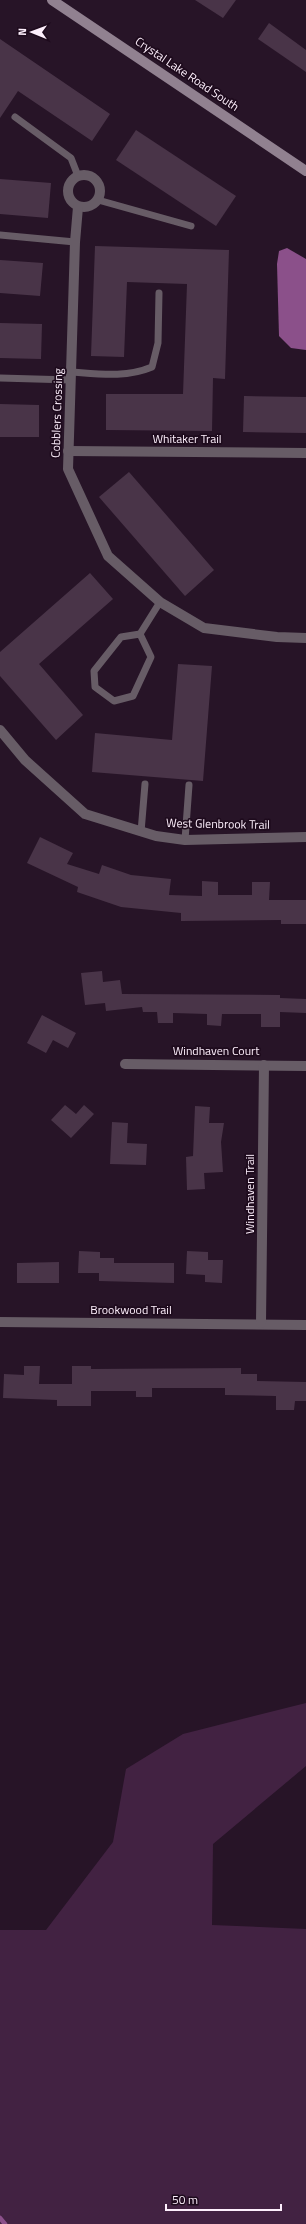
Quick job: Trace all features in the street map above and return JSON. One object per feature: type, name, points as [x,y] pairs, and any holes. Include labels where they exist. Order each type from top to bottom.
[{"type":"street","name":"Crystal Lake Road South","points":[[52,0],[306,171]]},
{"type":"street","points":[[84,175],[94,179],[100,189],[98,200],[89,207],[78,207],[70,201],[67,191],[70,181],[78,176],[84,175]]},
{"type":"street","name":"Cobblers Crossing","points":[[78,207],[75,242],[68,469],[108,556],[160,602],[204,628],[277,637],[306,638]]},
{"type":"street","name":"Whitaker Trail","points":[[68,451],[306,453]]},
{"type":"street","name":"West Glenbrook Trail","points":[[0,730],[24,760],[85,814],[156,836],[185,840],[306,837]]},
{"type":"street","name":"Windhaven Court","points":[[125,1064],[306,1066]]},
{"type":"street","name":"Windhaven Trail","points":[[261,1324],[264,1065]]},
{"type":"street","name":"Brookwood Trail","points":[[0,1322],[306,1325]]},
{"type":"lane","points":[[15,118],[71,158],[78,176]]},
{"type":"lane","points":[[98,200],[191,226]]},
{"type":"lane","points":[[0,235],[75,242]]},
{"type":"lane","points":[[0,378],[125,375],[138,373],[152,367],[158,343],[159,293]]},
{"type":"lane","points":[[140,634],[151,657],[132,696],[114,700],[95,687],[94,672],[121,637],[140,634],[160,602]]},
{"type":"lane","points":[[141,832],[146,784]]},
{"type":"lane","points":[[185,840],[189,785]]},
{"type":"shaded area","points":[[287,248],[306,259],[306,350],[291,348],[279,336],[277,264],[279,251]]},
{"type":"shaded area","points":[[306,1703],[306,1766],[213,1844],[212,1925],[306,1929],[306,2224],[0,2224],[0,1930],[46,1930],[113,1842],[126,1769],[183,1734]]},
{"type":"building","points":[[195,0],[236,0],[223,18]]},
{"type":"building","points":[[269,23],[306,50],[306,72],[258,39]]},
{"type":"building","points":[[0,39],[110,114],[92,141],[18,91],[0,118]]},
{"type":"building","points":[[136,130],[236,196],[216,226],[116,160]]},
{"type":"building","points":[[0,179],[51,183],[48,218],[0,214]]},
{"type":"building","points":[[95,246],[229,250],[225,379],[213,378],[212,431],[106,430],[106,394],[183,394],[187,284],[127,282],[124,357],[91,356]]},
{"type":"building","points":[[0,260],[43,263],[40,296],[0,293]]},
{"type":"building","points":[[0,323],[42,324],[41,359],[0,358]]},
{"type":"building","points":[[244,396],[306,397],[306,433],[243,432]]},
{"type":"building","points":[[0,404],[39,405],[39,437],[0,437]]},
{"type":"building","points":[[129,472],[214,570],[185,596],[99,497]]},
{"type":"building","points":[[90,573],[113,599],[39,664],[83,715],[56,740],[0,676],[0,652]]},
{"type":"building","points":[[178,664],[212,666],[203,781],[92,772],[95,733],[172,740]]},
{"type":"building","points":[[40,837],[73,853],[67,864],[99,874],[102,865],[131,875],[171,879],[169,895],[202,896],[202,881],[218,882],[218,895],[252,895],[252,882],[270,882],[269,900],[306,900],[306,924],[281,924],[281,920],[181,921],[181,913],[121,907],[77,892],[78,887],[27,863]]},
{"type":"building","points":[[102,971],[103,982],[120,980],[122,994],[280,995],[280,998],[306,999],[306,1013],[280,1012],[280,1027],[261,1027],[261,1014],[222,1014],[221,1026],[207,1025],[207,1014],[173,1013],[173,1023],[158,1023],[157,1012],[143,1012],[142,1007],[106,1011],[105,1003],[85,1005],[81,973]]},
{"type":"building","points":[[42,1015],[76,1033],[68,1048],[53,1040],[46,1053],[27,1043]]},
{"type":"building","points":[[65,1105],[76,1114],[84,1105],[94,1114],[71,1138],[51,1120]]},
{"type":"building","points":[[195,1106],[210,1107],[209,1123],[224,1123],[221,1142],[223,1172],[204,1173],[205,1189],[187,1190],[186,1157],[193,1156]]},
{"type":"building","points":[[112,1122],[128,1123],[127,1143],[147,1144],[146,1165],[110,1164]]},
{"type":"building","points":[[79,1251],[100,1252],[100,1258],[114,1258],[114,1263],[174,1263],[174,1283],[99,1281],[99,1273],[78,1273]]},
{"type":"building","points":[[187,1251],[208,1252],[208,1260],[223,1260],[222,1283],[205,1282],[205,1275],[186,1274]]},
{"type":"building","points":[[59,1262],[59,1283],[17,1283],[17,1263]]},
{"type":"building","points":[[24,1366],[40,1366],[39,1384],[72,1384],[72,1366],[91,1366],[91,1369],[241,1368],[241,1374],[257,1374],[257,1381],[306,1382],[306,1401],[295,1401],[294,1410],[276,1410],[276,1396],[225,1395],[225,1388],[152,1388],[152,1397],[136,1397],[136,1391],[91,1391],[91,1406],[57,1406],[57,1400],[3,1398],[4,1374],[24,1375]]},
{"type":"waterway","points":[[0,2218],[5,2224]]}]
